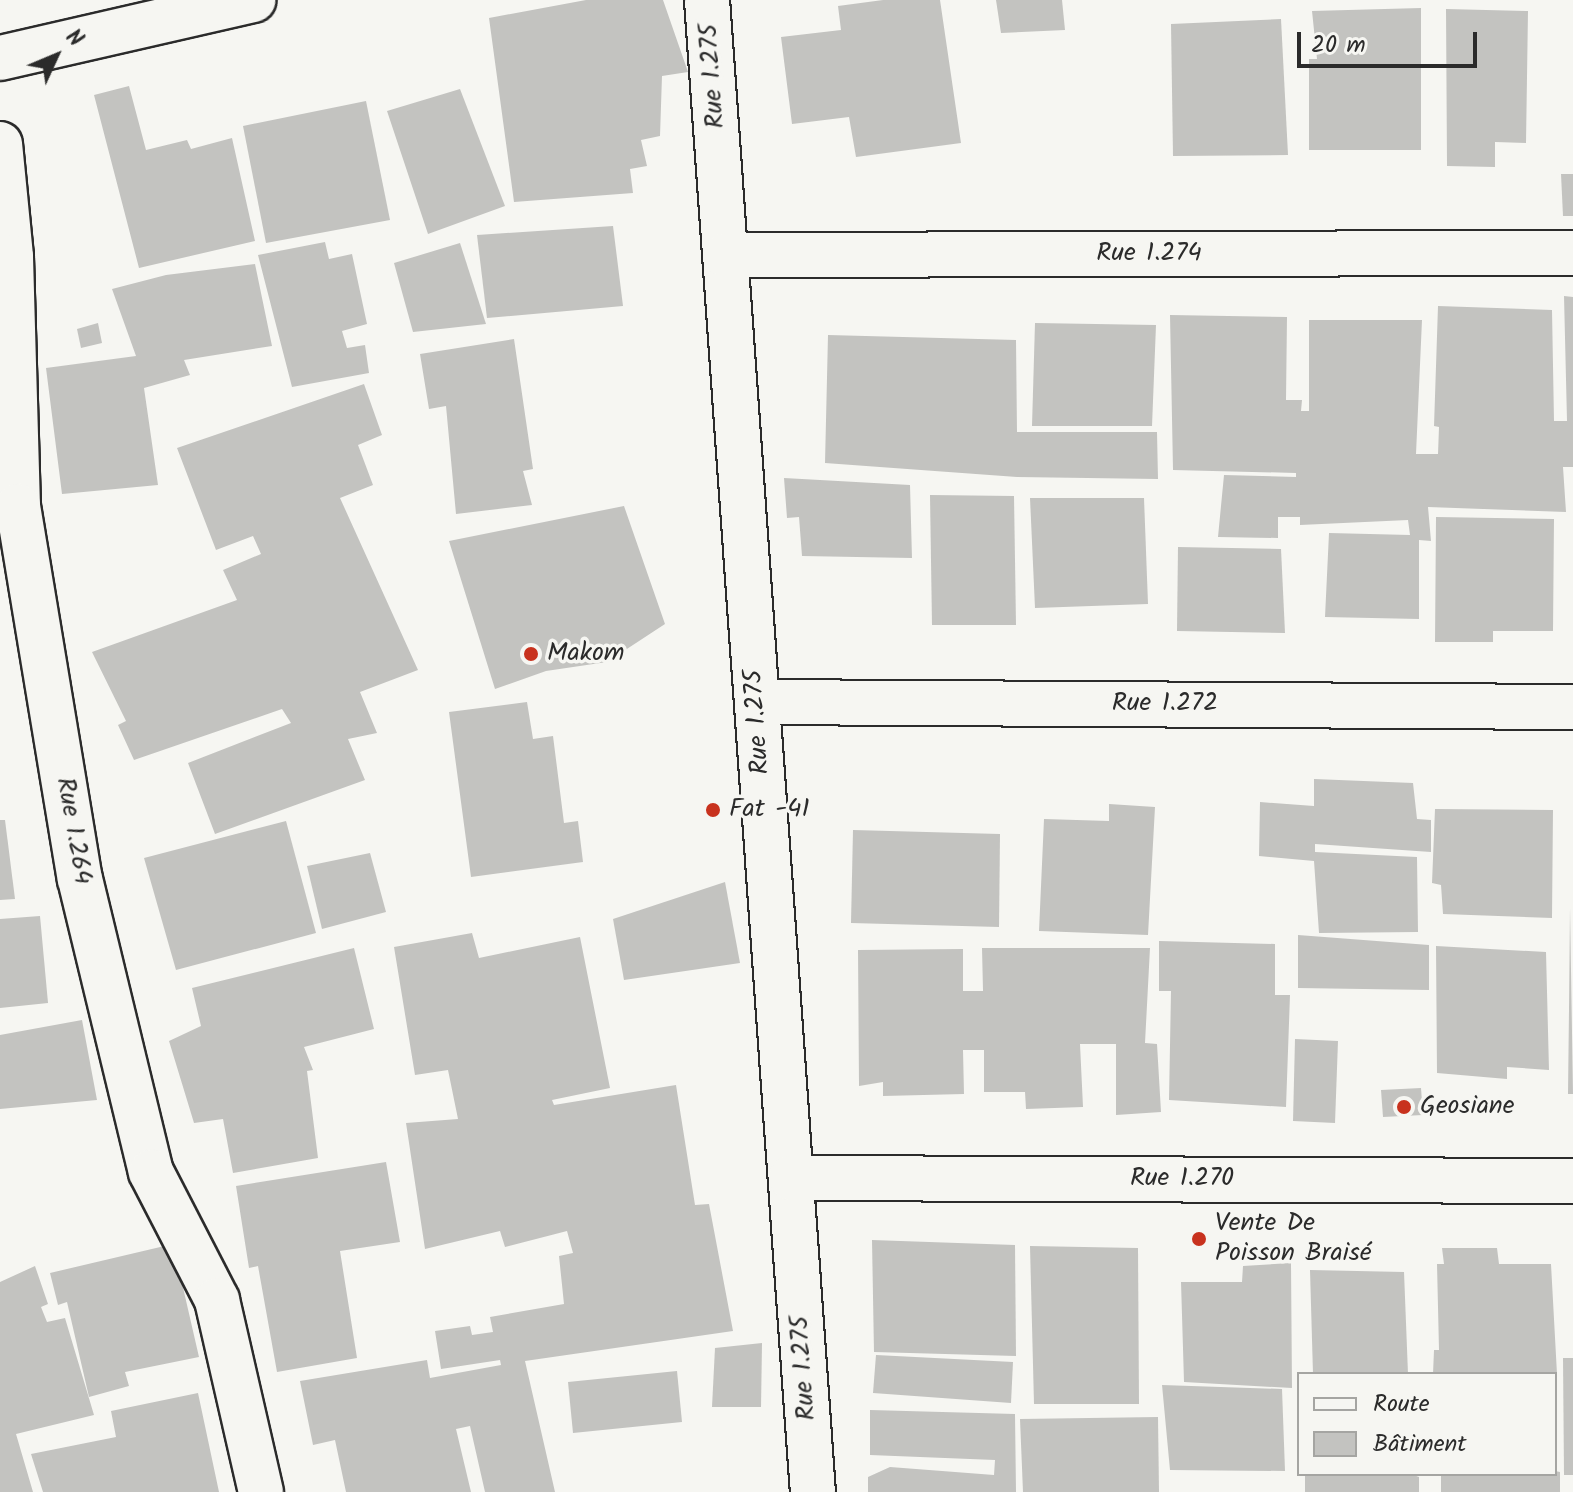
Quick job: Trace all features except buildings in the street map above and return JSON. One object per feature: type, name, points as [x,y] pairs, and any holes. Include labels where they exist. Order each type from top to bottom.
[{"type":"street","points":[[0,58],[253,0]]},
{"type":"street","name":"Rue 1.275","points":[[707,0],[813,1492]]},
{"type":"street","name":"Rue 1.264","points":[[0,144],[18,506],[80,879],[151,1172],[217,1300],[261,1492]]},
{"type":"street","name":"Rue 1.274","points":[[726,255],[1573,253]]},
{"type":"street","name":"Rue 1.272","points":[[757,702],[1573,707]]},
{"type":"street","name":"Rue 1.270","points":[[791,1178],[1573,1181]]},
{"type":"place","name":"Makom","points":[[531,654]]},
{"type":"place","name":"Fat -41","points":[[713,810]]},
{"type":"place","name":"Geosiane","points":[[1404,1107]]},
{"type":"place","name":"Vente De Poisson Braisé","points":[[1199,1239]]}]
